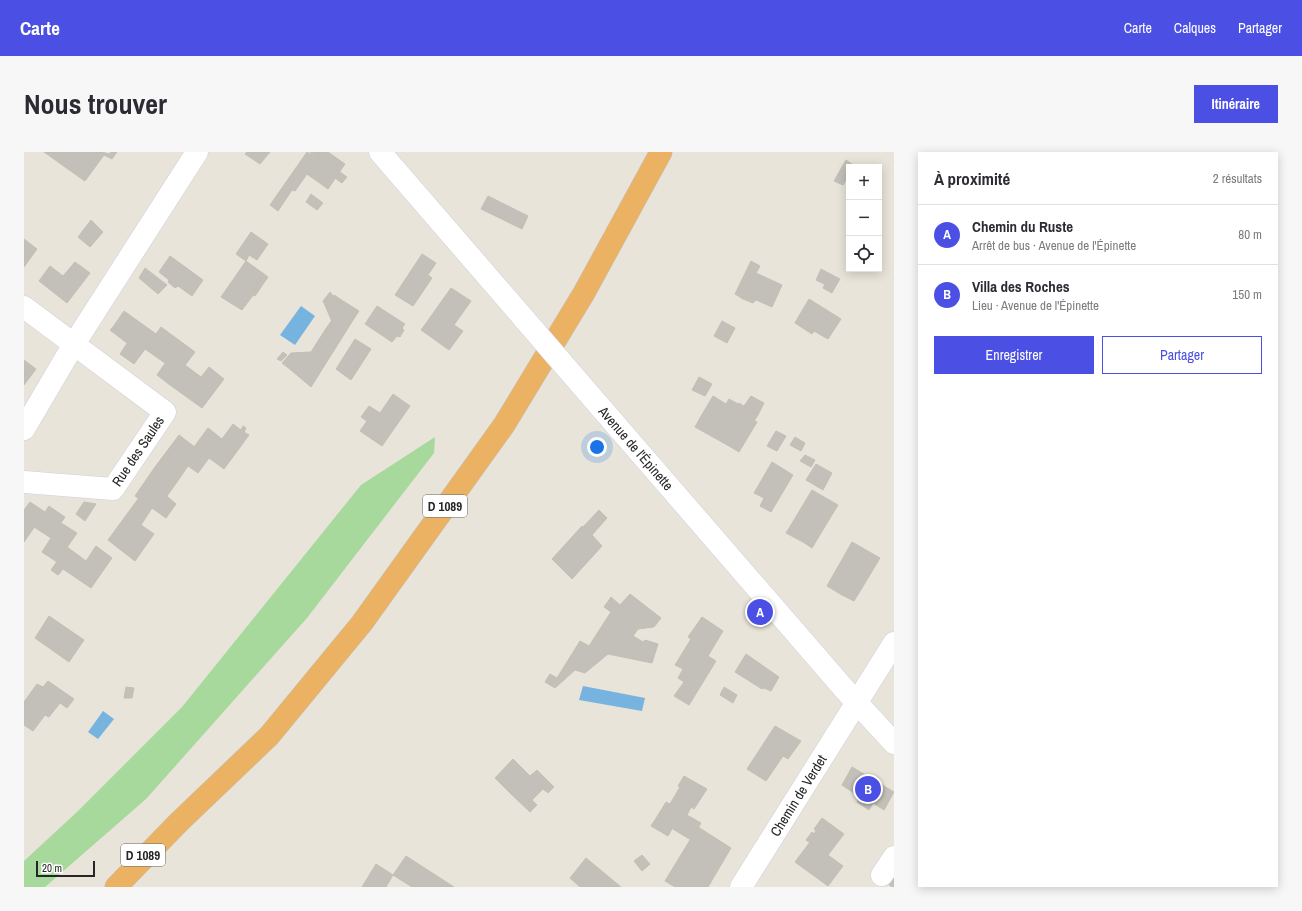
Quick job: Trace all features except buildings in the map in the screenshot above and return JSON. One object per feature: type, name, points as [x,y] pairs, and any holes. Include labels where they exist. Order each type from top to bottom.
[{"type":"highway","name":"D 1089","points":[[107,887],[178,823],[269,736],[362,623],[504,425],[584,293],[661,152]]},
{"type":"highway","points":[[116,887],[178,823]]},
{"type":"street","points":[[24,429],[74,344],[197,152]]},
{"type":"street","name":"Avenue de l'Épinette","points":[[380,152],[857,704],[894,743]]},
{"type":"street","points":[[24,307],[74,344]]},
{"type":"street","name":"Rue des Saules","points":[[24,482],[113,489],[165,412],[74,344]]},
{"type":"street","name":"Chemin de Verdet","points":[[742,887],[894,643]]},
{"type":"green space","points":[[435,437],[434,453],[307,618],[146,799],[45,887],[24,887],[24,861],[78,811],[182,707],[361,485]]},
{"type":"water","points":[[301,306],[315,316],[295,345],[280,335]]},
{"type":"water","points":[[583,686],[645,698],[642,711],[579,700]]},
{"type":"water","points":[[103,711],[114,719],[98,739],[88,732]]},
{"type":"place","name":"Chemin du Ruste","points":[[760,612]]},
{"type":"place","name":"Villa des Roches","points":[[868,789]]}]
